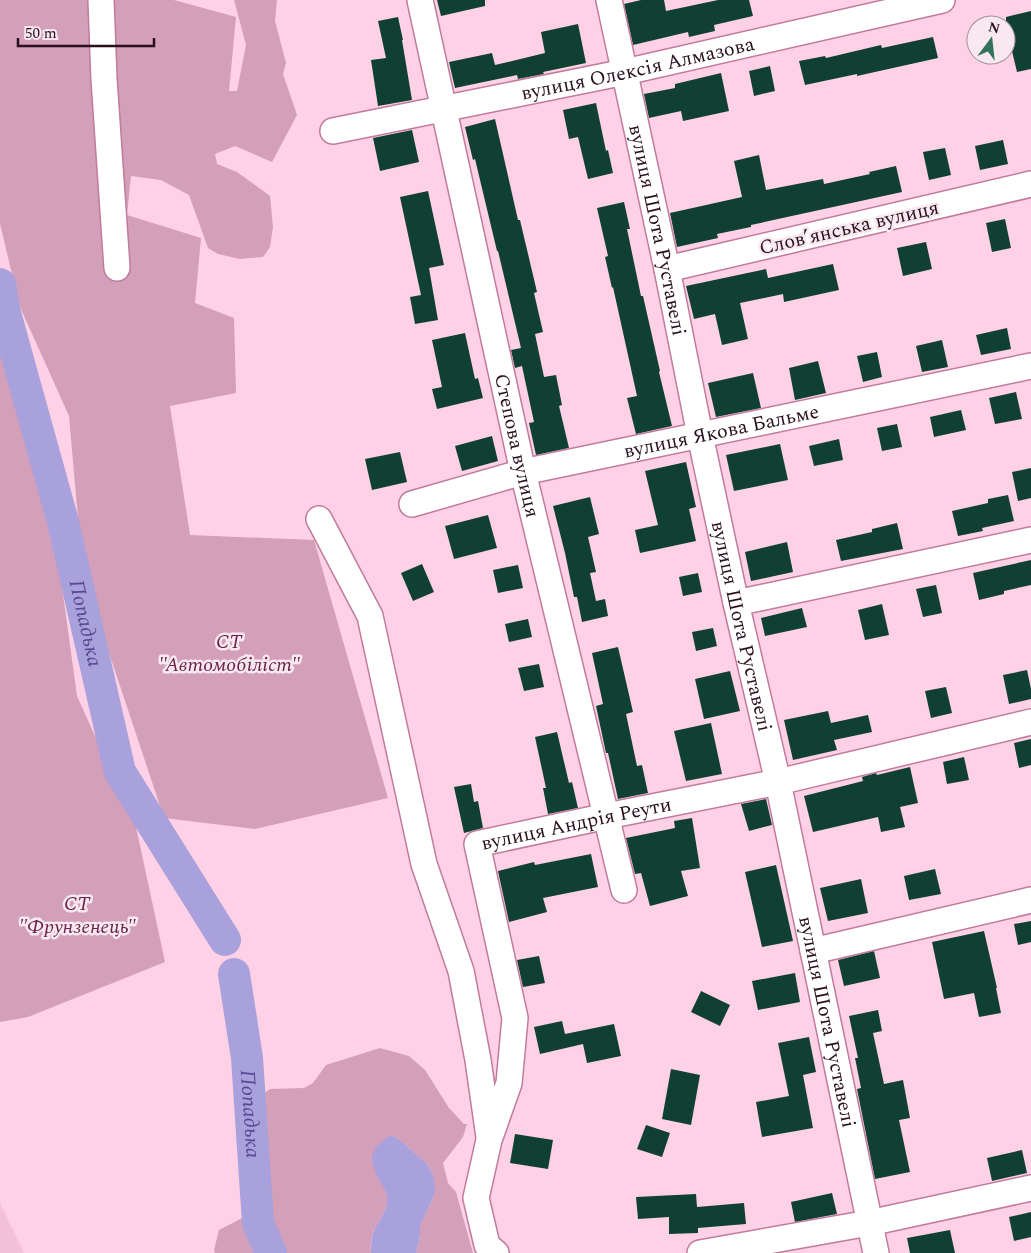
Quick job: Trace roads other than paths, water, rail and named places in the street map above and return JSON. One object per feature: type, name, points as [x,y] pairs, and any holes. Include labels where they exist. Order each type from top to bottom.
[{"type":"street","points":[[101,0],[104,80],[117,268]]},
{"type":"street","name":"Степова вулиця","points":[[420,0],[524,472],[624,890]]},
{"type":"street","name":"вулиця Шота Руставелі","points":[[609,0],[736,603],[778,782],[876,1253]]},
{"type":"street","name":"вулиця Олексія Алмазова","points":[[333,131],[625,72],[942,0]]},
{"type":"street","name":"Словʼянська вулиця","points":[[667,269],[1031,184]]},
{"type":"street","name":"вулиця Якова Бальме","points":[[412,504],[524,472],[1031,366]]},
{"type":"street","points":[[319,519],[370,616],[424,864],[462,971],[478,1060],[489,1140]]},
{"type":"street","points":[[736,603],[1031,540]]},
{"type":"street","name":"вулиця Андрія Реути","points":[[496,1253],[488,1245],[476,1198],[489,1140],[509,1083],[515,1018],[477,844],[778,782],[1031,722]]},
{"type":"street","points":[[813,952],[1031,900]]},
{"type":"street","points":[[700,1253],[870,1223],[1031,1188]]},
{"type":"waterway","name":"Попадька","points":[[0,284],[5,313],[63,522],[120,772],[225,940]]},
{"type":"waterway","name":"Попадька","points":[[234,974],[247,1058],[258,1223],[271,1253]]},
{"type":"park label","name":"СТ \"Автомобіліст\"","points":[[229,652]]},
{"type":"park label","name":"СТ \"Фрунзенець\"","points":[[77,914]]}]
